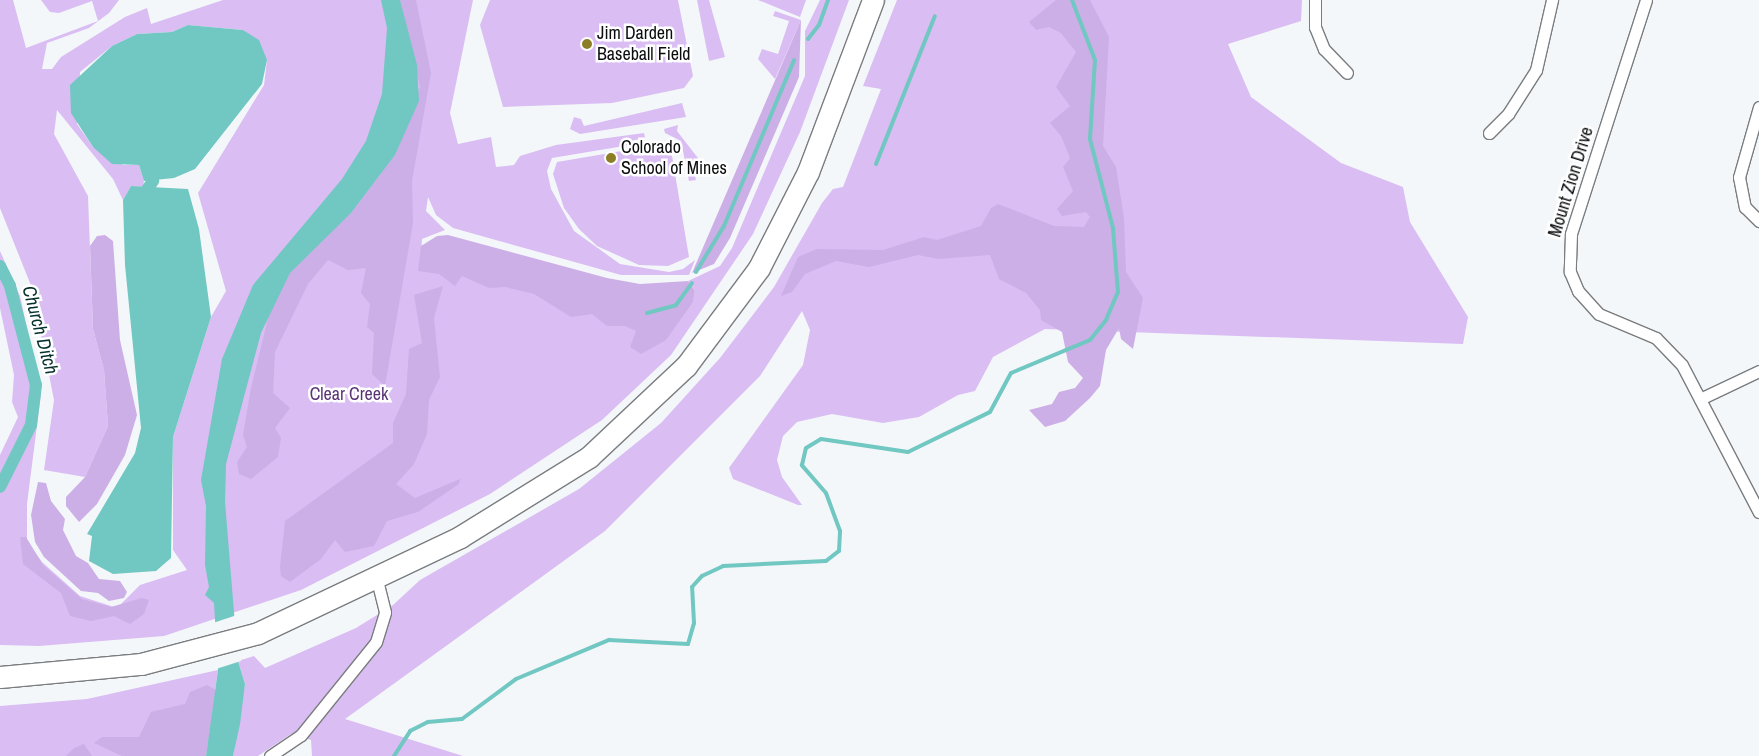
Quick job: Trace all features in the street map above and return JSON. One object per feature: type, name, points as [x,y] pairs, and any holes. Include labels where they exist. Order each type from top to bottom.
[{"type":"highway","points":[[0,677],[78,673],[173,658],[267,630],[377,579],[506,511],[571,470],[630,422],[696,355],[746,289],[792,209],[873,0]]},
{"type":"street","points":[[1315,0],[1314,27],[1324,50],[1347,72]]},
{"type":"street","points":[[1489,133],[1508,114],[1536,70],[1552,0]]},
{"type":"street","name":"Mount Zion Drive","points":[[1646,0],[1571,234],[1568,259],[1585,302],[1599,314],[1642,331],[1669,349],[1700,399],[1759,512]]},
{"type":"street","points":[[1759,107],[1739,177],[1745,208],[1759,221]]},
{"type":"street","points":[[1700,399],[1759,371]]},
{"type":"street","points":[[270,756],[302,735],[376,642],[385,612],[377,579]]},
{"type":"green space","name":"Clear Creek","points":[[0,0],[13,0],[26,48],[98,21],[92,1],[59,13],[50,12],[41,0],[119,0],[109,13],[89,28],[47,43],[42,69],[52,69],[61,57],[125,17],[147,8],[151,24],[223,0],[473,0],[450,113],[458,144],[491,137],[496,167],[514,165],[520,156],[556,145],[644,133],[645,138],[630,141],[630,145],[552,158],[547,171],[551,189],[574,231],[620,264],[669,272],[683,269],[695,260],[689,275],[621,275],[453,228],[436,215],[428,197],[426,211],[445,230],[422,239],[421,254],[673,329],[693,301],[695,291],[688,281],[720,266],[732,248],[805,76],[805,31],[820,0],[849,0],[800,132],[753,234],[671,355],[602,420],[490,494],[301,590],[164,636],[39,646],[0,645],[0,455],[18,417],[12,402],[14,375],[0,308],[0,251],[20,296],[41,394],[27,504],[27,541],[42,562],[80,596],[117,608],[140,585],[187,570],[173,550],[173,437],[211,317],[226,291],[198,193],[264,85],[267,60],[243,30],[188,25],[172,32],[137,34],[112,46],[80,72],[77,124],[93,147],[123,165],[139,165],[144,181],[143,187],[131,186],[123,200],[113,179],[57,110],[54,134],[88,196],[93,329],[104,370],[108,426],[85,477],[44,470],[54,400],[32,288],[0,208]]},
{"type":"green space","name":"Jim Darden Baseball Field","points":[[490,0],[678,0],[693,76],[684,88],[612,103],[503,107],[480,25]]},
{"type":"green space","points":[[697,0],[709,0],[725,57],[709,61]]},
{"type":"green space","points":[[758,0],[806,0],[800,17]]},
{"type":"green space","points":[[897,0],[1302,0],[1301,21],[1228,44],[1251,97],[1341,163],[1403,187],[1410,222],[1468,317],[1463,344],[1045,329],[993,357],[975,391],[958,395],[919,417],[883,423],[832,414],[797,422],[783,436],[777,460],[782,477],[802,505],[798,505],[733,479],[729,468],[803,365],[810,330],[802,311],[760,376],[605,531],[345,719],[463,756],[312,756],[311,740],[291,734],[258,756],[233,756],[245,684],[238,661],[254,656],[265,668],[356,628],[393,605],[420,580],[579,489],[661,423],[720,358],[774,287],[822,203],[833,189],[843,187],[881,89],[863,86]]},
{"type":"green space","points":[[775,11],[801,20],[775,79],[758,59],[762,49],[778,54],[789,21],[773,16]]},
{"type":"green space","points":[[682,103],[686,117],[580,134],[570,129],[574,117],[581,119],[584,126]]},
{"type":"green space","points":[[678,125],[677,131],[701,162],[704,173],[695,176],[696,180],[689,181],[681,141],[665,133],[664,129]]},
{"type":"green space","points":[[663,144],[671,150],[689,257],[668,266],[639,265],[597,246],[579,229],[564,208],[553,174],[557,162]]},
{"type":"green space","points":[[218,670],[206,756],[0,756],[0,706],[87,699]]},
{"type":"shaded area","points":[[400,0],[416,0],[431,73],[412,181],[413,223],[385,386],[372,374],[374,333],[367,327],[370,304],[361,293],[366,268],[348,270],[328,260],[308,284],[275,352],[273,393],[290,408],[275,428],[281,438],[278,457],[251,479],[239,474],[237,462],[247,447],[243,435],[251,388],[269,314],[291,270],[351,213],[395,155],[420,87]]},
{"type":"shaded area","points":[[1056,0],[1090,0],[1109,37],[1103,146],[1116,167],[1124,218],[1126,272],[1143,298],[1133,349],[1121,339],[1119,328],[1106,350],[1100,386],[1065,421],[1045,427],[1029,410],[1052,404],[1059,392],[1075,388],[1083,378],[1068,362],[1062,332],[1041,320],[1040,310],[1026,293],[999,279],[990,255],[938,259],[918,255],[869,267],[836,261],[805,274],[792,292],[781,296],[798,257],[817,249],[883,250],[924,237],[937,240],[981,226],[991,208],[998,204],[1054,226],[1084,227],[1090,217],[1086,212],[1062,216],[1057,209],[1073,191],[1063,167],[1070,158],[1061,136],[1050,123],[1070,106],[1056,87],[1076,52],[1061,33],[1049,27],[1036,30],[1029,22]]},
{"type":"shaded area","points":[[801,20],[799,77],[730,238],[714,264],[692,273]]},
{"type":"shaded area","points":[[105,235],[113,241],[120,340],[137,415],[125,455],[97,504],[79,522],[66,506],[66,497],[85,477],[108,426],[104,370],[93,329],[90,246],[97,236]]},
{"type":"shaded area","points":[[448,235],[607,278],[640,284],[688,281],[695,291],[693,302],[666,340],[641,354],[630,347],[636,331],[625,326],[607,326],[592,314],[571,317],[534,294],[505,287],[489,288],[462,276],[455,286],[439,274],[418,271],[421,246],[437,236]]},
{"type":"shaded area","points":[[443,286],[434,318],[440,377],[429,400],[427,434],[414,464],[396,484],[415,498],[460,479],[459,484],[418,512],[387,521],[374,546],[345,552],[335,540],[321,559],[290,582],[281,576],[280,567],[285,521],[393,443],[393,423],[406,394],[409,349],[422,343],[414,295]]},
{"type":"shaded area","points":[[38,482],[46,483],[51,501],[65,519],[63,530],[76,556],[88,563],[99,579],[120,581],[127,592],[124,598],[109,601],[98,593],[81,591],[44,557],[35,542],[31,515]]},
{"type":"shaded area","points":[[20,537],[26,537],[43,565],[82,599],[111,607],[142,598],[149,600],[144,614],[130,624],[114,616],[91,621],[70,616],[61,593],[23,564]]},
{"type":"shaded area","points":[[207,685],[216,690],[206,756],[122,756],[94,743],[102,737],[139,737],[151,712],[185,704],[190,692]]},
{"type":"shaded area","points":[[84,744],[92,756],[66,756],[74,748]]},
{"type":"water","points":[[381,0],[400,0],[417,65],[419,101],[395,155],[351,213],[290,273],[261,333],[226,464],[225,502],[238,661],[245,684],[240,724],[233,756],[206,756],[218,670],[214,603],[205,595],[209,587],[205,565],[206,506],[201,480],[222,359],[253,285],[342,179],[366,141],[382,94],[387,28]]},
{"type":"water","points":[[188,25],[243,30],[259,40],[267,60],[262,84],[195,169],[174,178],[144,181],[139,165],[112,164],[93,147],[71,113],[70,85],[112,46],[137,34],[172,32]]},
{"type":"water","points":[[131,186],[188,189],[199,229],[211,317],[173,437],[171,558],[156,571],[113,574],[89,561],[92,536],[87,534],[135,453],[141,428],[125,265],[123,200]]},
{"type":"pier","points":[[237,615],[241,661],[216,669],[213,623]]},
{"type":"waterway","points":[[808,39],[819,25],[828,0]]},
{"type":"waterway","points":[[394,756],[410,731],[428,722],[462,719],[516,679],[609,640],[688,644],[694,623],[692,587],[702,576],[723,566],[826,561],[839,551],[840,531],[826,493],[802,465],[806,448],[821,439],[908,452],[990,412],[1011,373],[1090,340],[1106,320],[1118,292],[1113,228],[1090,139],[1095,60],[1072,0]]},
{"type":"waterway","points":[[876,164],[935,16]]},
{"type":"waterway","points":[[696,272],[724,226],[794,60]]},
{"type":"waterway","points":[[148,188],[153,181]]},
{"type":"waterway","name":"Church Ditch","points":[[0,266],[10,286],[36,385],[31,425],[0,487]]},
{"type":"waterway","points":[[647,313],[676,305],[692,283]]},
{"type":"place","name":"Jim Darden Baseball Field","points":[[587,44]]},
{"type":"place","name":"Colorado School of Mines","points":[[611,158]]}]
